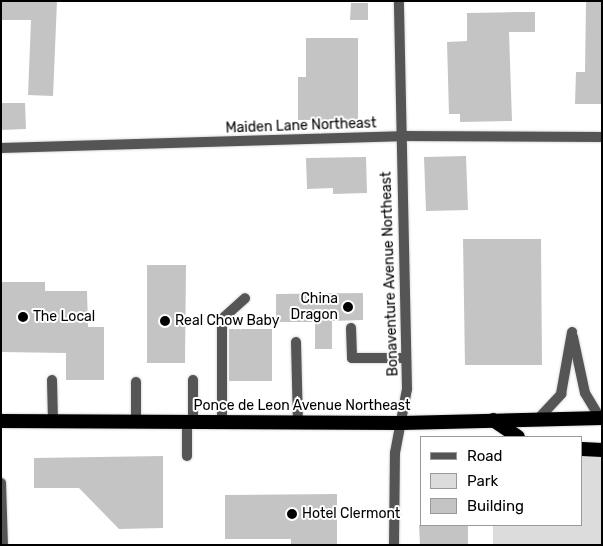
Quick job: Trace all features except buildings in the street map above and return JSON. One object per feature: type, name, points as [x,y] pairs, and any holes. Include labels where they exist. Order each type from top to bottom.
[{"type":"highway","name":"Ponce de Leon Avenue Northeast","points":[[1,422],[402,424],[539,418],[601,418]]},
{"type":"highway","points":[[493,420],[517,436]]},
{"type":"highway","points":[[583,449],[602,450]]},
{"type":"street","name":"Bonaventure Avenue Northeast","points":[[394,545],[395,453],[402,424],[407,389],[400,136],[399,1]]},
{"type":"street","name":"Maiden Lane Northeast","points":[[1,148],[400,136],[602,137]]},
{"type":"street","points":[[222,422],[222,319],[245,298]]},
{"type":"street","points":[[351,328],[352,358],[406,358]]},
{"type":"street","points":[[539,418],[561,394],[572,332],[585,393],[601,418]]},
{"type":"street","points":[[296,342],[298,422]]},
{"type":"street","points":[[52,380],[53,422]]},
{"type":"street","points":[[187,456],[193,380]]},
{"type":"street","points":[[136,382],[136,422]]},
{"type":"street","points":[[1,483],[3,545]]},
{"type":"green space","points":[[583,455],[602,457],[602,545],[493,545],[493,526],[583,526]]},
{"type":"place","name":"China Dragon","points":[[348,307]]},
{"type":"place","name":"The Local","points":[[23,317]]},
{"type":"place","name":"Real Chow Baby","points":[[165,321]]},
{"type":"place","name":"Hotel Clermont","points":[[292,514]]}]
